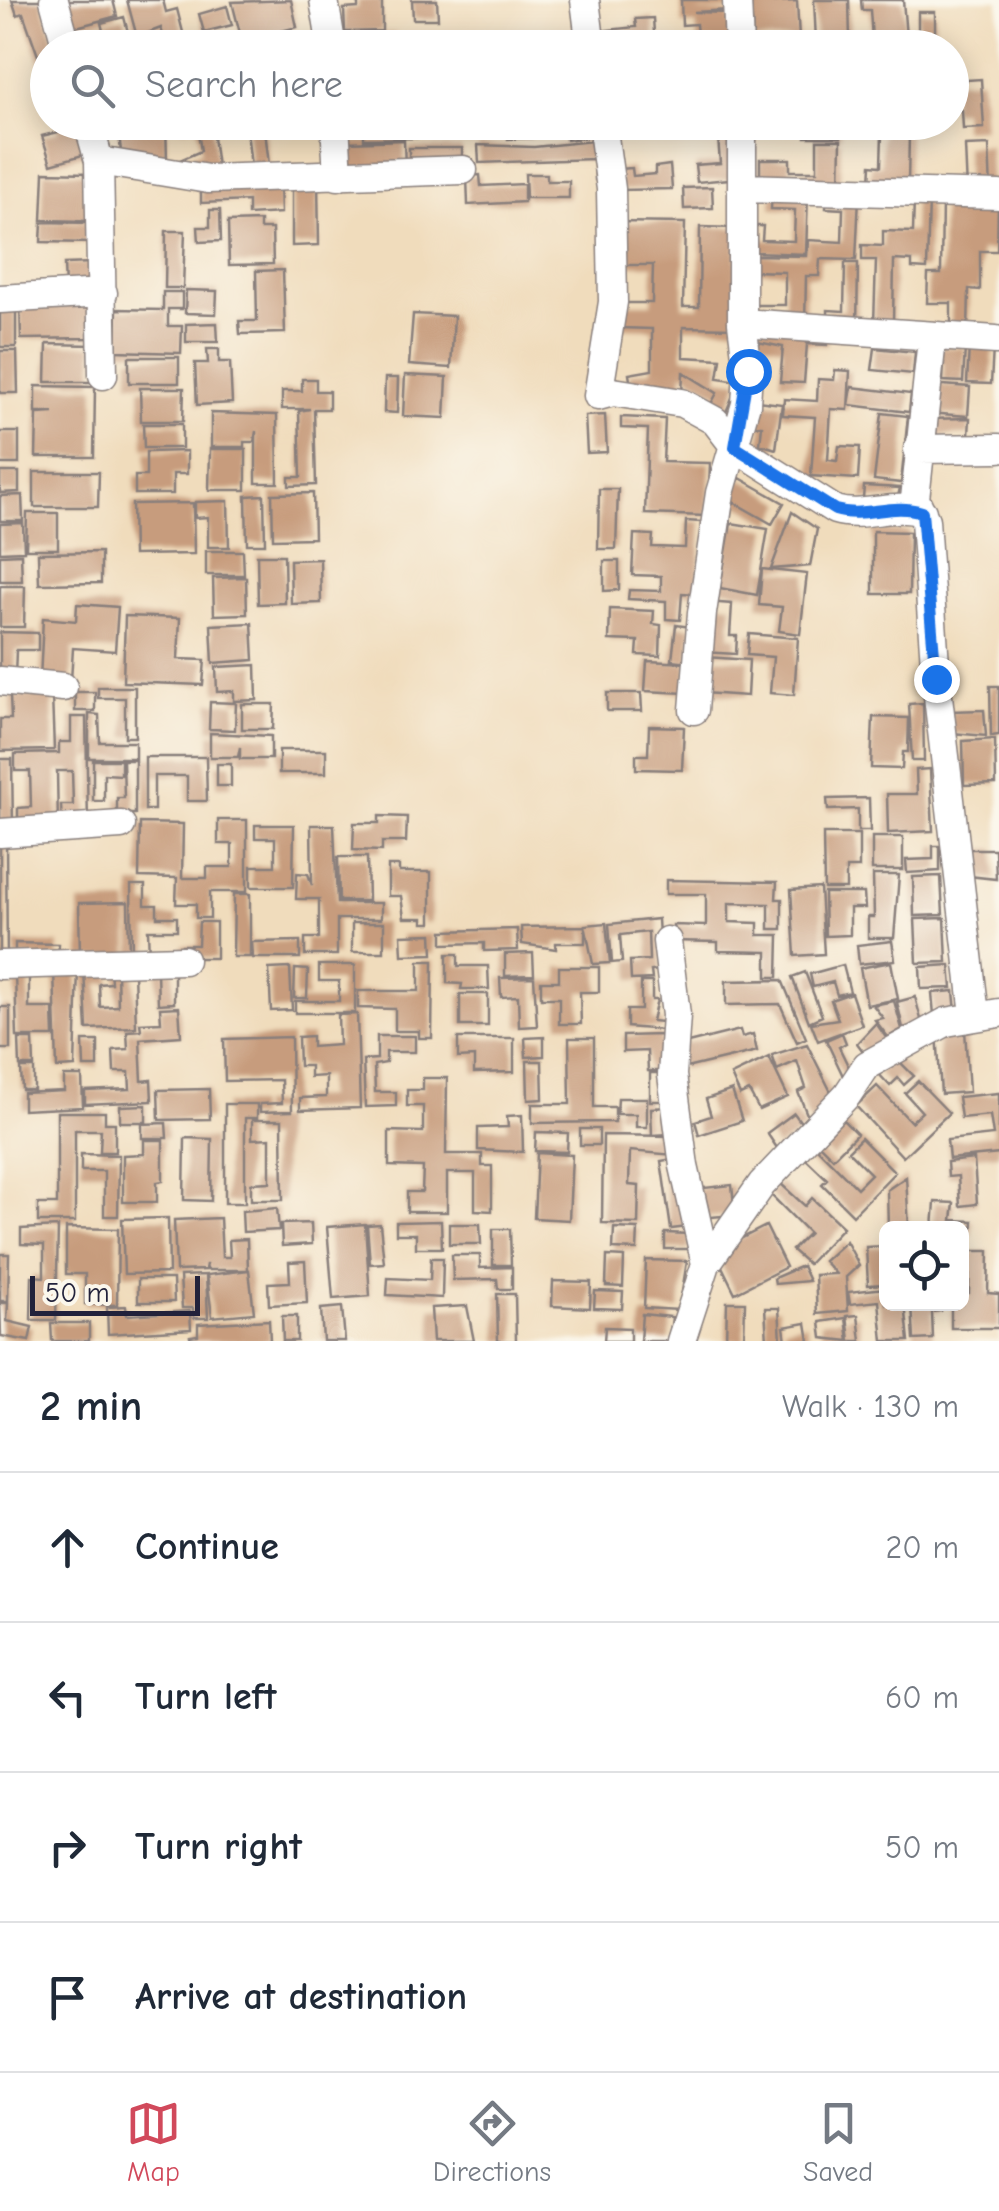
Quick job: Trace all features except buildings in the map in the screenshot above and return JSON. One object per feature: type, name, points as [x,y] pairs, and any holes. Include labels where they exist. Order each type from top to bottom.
[{"type":"street","points":[[54,0],[62,30]]},
{"type":"street","points":[[324,0],[329,30]]},
{"type":"street","points":[[585,0],[589,30]]},
{"type":"street","points":[[737,0],[738,30]]},
{"type":"street","points":[[93,140],[99,162],[104,375]]},
{"type":"street","points":[[336,140],[338,176]]},
{"type":"street","points":[[604,140],[611,189],[613,302],[598,396],[612,392],[682,403],[715,422],[735,447],[835,510],[852,515],[906,507],[922,512]]},
{"type":"street","points":[[694,710],[702,613],[720,493],[735,447],[748,371],[742,323],[746,188],[743,140]]},
{"type":"street","points":[[99,162],[208,179],[463,170]]},
{"type":"street","points":[[746,188],[999,195]]},
{"type":"street","points":[[0,298],[103,293]]},
{"type":"street","points":[[742,323],[996,340]]},
{"type":"street","points":[[681,1341],[706,1264],[762,1184],[846,1095],[867,1065],[946,1022],[987,1014],[922,512],[915,499],[932,338]]},
{"type":"street","points":[[918,448],[999,448]]},
{"type":"street","points":[[0,681],[64,686]]},
{"type":"street","points":[[0,833],[122,825]]},
{"type":"street","points":[[668,941],[676,1014],[672,1076],[684,1166],[706,1264]]},
{"type":"street","points":[[0,965],[184,960]]},
{"type":"route","points":[[748,371],[746,404],[735,447],[835,510],[852,515],[906,507],[922,512],[936,679]]}]
